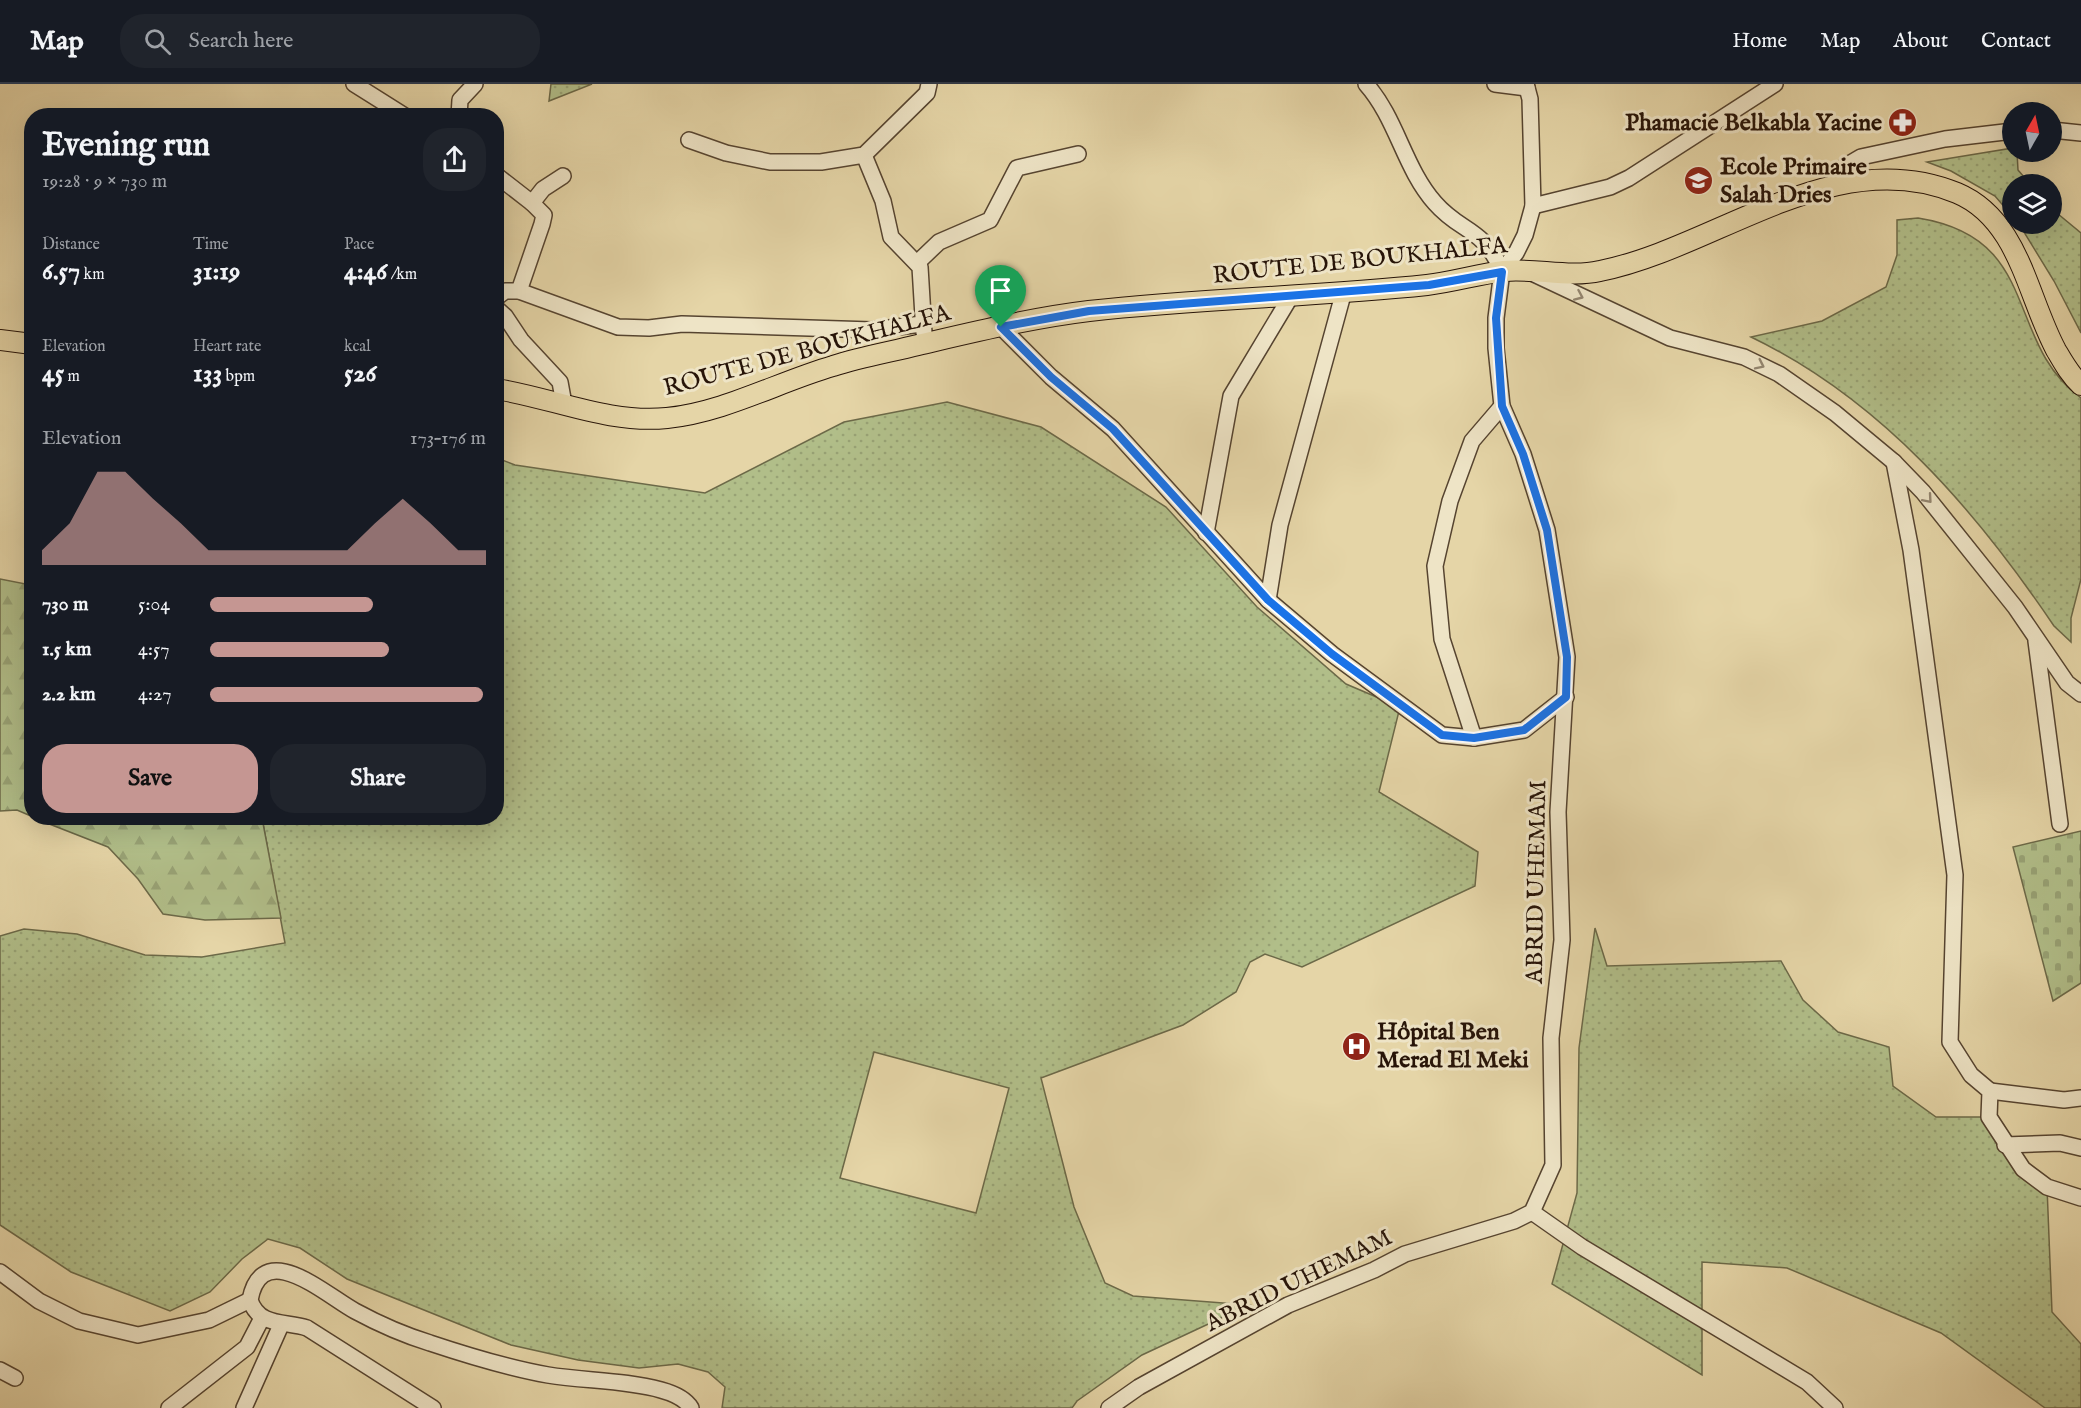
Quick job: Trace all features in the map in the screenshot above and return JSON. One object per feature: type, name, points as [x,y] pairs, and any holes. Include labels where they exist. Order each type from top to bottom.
[{"type":"main road","name":"ROUTE DE BOUKHALFA","points":[[504,391],[641,419],[683,416],[727,404],[924,334],[1001,327],[1089,311],[1429,285],[1502,272],[1526,270],[1569,274],[1595,272],[1622,266],[1793,198],[1841,185],[1880,179],[1924,182],[1959,194],[1990,212],[2021,265],[2049,336],[2073,378],[2081,385]]},
{"type":"main road","points":[[0,340],[24,343]]},
{"type":"street","points":[[354,84],[392,108]]},
{"type":"street","points":[[460,108],[460,100],[475,84]]},
{"type":"street","points":[[689,140],[726,153],[770,162],[821,162],[864,154],[927,93],[929,84]]},
{"type":"street","points":[[1366,84],[1378,98],[1418,180],[1436,205],[1488,245],[1502,272],[1516,253],[1525,235],[1533,206],[1534,170],[1527,86],[1495,84]]},
{"type":"street","points":[[1533,206],[1610,187],[1629,178],[1775,84]]},
{"type":"street","points":[[2062,131],[2081,133]]},
{"type":"street","points":[[1841,185],[1844,167],[1861,157],[1945,139],[2002,132]]},
{"type":"street","points":[[504,292],[519,291],[618,327],[649,328],[682,324],[872,330],[924,334],[920,267],[891,237],[883,201],[864,154]]},
{"type":"street","points":[[917,263],[939,242],[990,220],[1017,168],[1078,154]]},
{"type":"street","points":[[532,202],[543,189],[563,176]]},
{"type":"street","points":[[504,181],[532,202],[544,215],[519,291]]},
{"type":"street","points":[[1526,270],[1670,338],[1744,357],[1779,374],[1835,413],[1894,462],[1947,521],[2036,638],[2067,683],[2081,694]]},
{"type":"street","name":"ABRID UHEMAM","points":[[1109,1408],[1139,1387],[1288,1305],[1374,1270],[1405,1254],[1514,1221],[1532,1212],[1553,1165],[1551,1038],[1562,940],[1558,812],[1567,657],[1547,530],[1523,454],[1502,406],[1496,318],[1502,272]]},
{"type":"street","points":[[1268,600],[1280,525],[1344,291]]},
{"type":"street","points":[[1206,533],[1231,396],[1291,296]]},
{"type":"street","points":[[504,315],[521,340],[560,382],[564,404]]},
{"type":"street","points":[[1001,327],[1051,377],[1113,429],[1268,600],[1332,654],[1442,735],[1474,738],[1524,730],[1566,697]]},
{"type":"street","points":[[1474,738],[1442,639],[1435,566],[1450,501],[1472,441],[1502,406]]},
{"type":"street","points":[[1894,462],[1911,550],[1955,875],[1950,1042],[1971,1075],[1990,1091],[2064,1101],[2081,1098]]},
{"type":"street","points":[[2036,638],[2060,825]]},
{"type":"street","points":[[1990,1091],[1989,1117],[2005,1145],[2023,1169],[2047,1187],[2081,1198]]},
{"type":"street","points":[[2005,1145],[2060,1143],[2081,1148]]},
{"type":"street","points":[[1532,1212],[1582,1247],[1807,1382],[1835,1408]]},
{"type":"street","points":[[0,1272],[39,1301],[79,1321],[138,1335],[209,1320],[250,1300],[259,1279],[269,1272],[286,1271],[301,1276],[354,1311],[412,1338],[479,1360],[548,1375],[661,1390],[687,1401],[691,1408]]},
{"type":"street","points":[[250,1300],[254,1311],[262,1318],[281,1324],[293,1323],[307,1328],[433,1408]]},
{"type":"street","points":[[169,1408],[247,1347],[262,1318]]},
{"type":"street","points":[[244,1408],[281,1324]]},
{"type":"street","points":[[0,1370],[15,1378]]},
{"type":"green space","points":[[551,84],[592,84],[549,101]]},
{"type":"green space","points":[[2002,150],[2002,162],[2018,162],[2018,170],[2021,174],[2002,174],[2002,204],[1995,196],[1951,171],[1927,162]]},
{"type":"green space","points":[[2062,217],[2081,233],[2081,333],[2054,281],[2025,234],[2062,234]]},
{"type":"green space","points":[[1918,218],[1958,229],[1985,247],[2004,269],[2040,349],[2057,375],[2081,398],[2081,579],[2071,618],[2071,642],[2054,626],[1991,540],[1921,461],[1883,425],[1842,392],[1798,362],[1751,337],[1822,321],[1886,287],[1897,255],[1897,220]]},
{"type":"green space","points":[[947,402],[1041,427],[1166,507],[1257,607],[1346,684],[1400,707],[1379,792],[1478,852],[1475,886],[1302,967],[1265,954],[1250,962],[1236,992],[1183,1025],[1041,1078],[1074,1207],[1105,1283],[1133,1296],[1249,1305],[1142,1355],[1077,1401],[1072,1408],[722,1408],[725,1387],[708,1372],[678,1364],[639,1368],[578,1360],[511,1345],[347,1279],[300,1248],[268,1239],[242,1259],[210,1292],[170,1311],[71,1272],[0,1225],[0,936],[24,929],[77,934],[145,955],[202,957],[285,943],[263,825],[504,825],[504,461],[515,465],[705,493],[844,422]],"holes":[[[874,1052],[1009,1088],[976,1213],[840,1178]]]},
{"type":"green space","points":[[0,579],[24,584],[24,813],[17,810],[0,811]]},
{"type":"green space","points":[[52,825],[263,825],[281,918],[205,920],[163,914],[138,879],[108,847]]},
{"type":"green space","points":[[2081,831],[2081,983],[2053,1001],[2013,847]]},
{"type":"green space","points":[[1595,928],[1607,966],[1781,961],[1803,1000],[1838,1032],[1889,1047],[1893,1086],[1936,1117],[1989,1117],[2047,1187],[2052,1312],[2081,1344],[2081,1408],[2045,1408],[1941,1333],[1787,1268],[1702,1262],[1702,1375],[1552,1284],[1577,1193],[1579,1048]]},
{"type":"place","name":"Phamacie Belkabla Yacine","points":[[1903,123]]},
{"type":"place","name":"Ecole Primaire Salah Dries","points":[[1699,181]]},
{"type":"place","name":"Hôpital Ben Merad El Meki","points":[[1356,1046]]},
{"type":"route","points":[[1502,272],[1496,318],[1496,348],[1502,406],[1523,454],[1547,530],[1562,612],[1567,657],[1566,697],[1524,730],[1474,738],[1442,735],[1332,654],[1268,600],[1113,429],[1051,377],[1001,327],[1089,311],[1429,285],[1502,272]]}]
